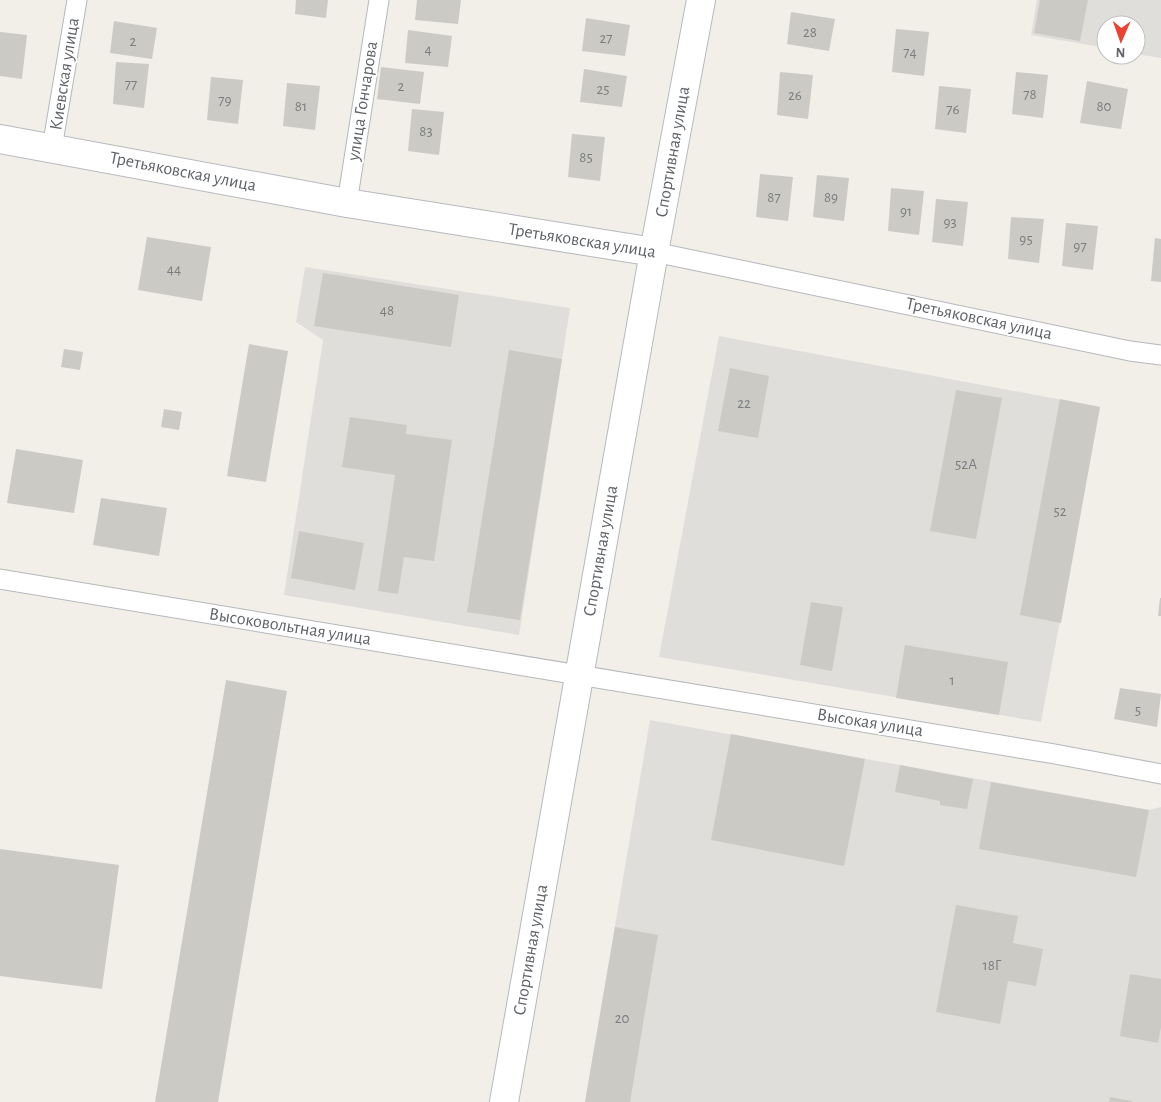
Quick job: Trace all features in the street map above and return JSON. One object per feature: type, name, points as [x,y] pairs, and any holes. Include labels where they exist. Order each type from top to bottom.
[{"type":"street","name":"Киевская улица","points":[[52,148],[77,0]]},
{"type":"street","name":"улица Гончарова","points":[[347,203],[379,0]]},
{"type":"street","name":"Спортивная улица","points":[[504,1102],[654,252],[701,0]]},
{"type":"street","name":"Третьяковская улица","points":[[0,139],[347,203],[654,252],[1130,351],[1161,355]]},
{"type":"street","name":"Высоковольтная улица","points":[[0,579],[579,675]]},
{"type":"street","name":"Высокая улица","points":[[579,675],[1055,754],[1161,774]]},
{"type":"shaded area","points":[[1037,0],[1161,0],[1161,58],[1146,56],[1146,15],[1096,15],[1096,46],[1031,35]]},
{"type":"shaded area","points":[[305,267],[570,308],[519,635],[284,595],[323,340],[296,322]]},
{"type":"shaded area","points":[[719,336],[1100,407],[1041,722],[659,657]]},
{"type":"shaded area","points":[[650,720],[1149,810],[1161,807],[1161,1102],[585,1102]]},
{"type":"building","points":[[296,0],[328,0],[326,18],[295,14]]},
{"type":"building","points":[[417,0],[461,0],[458,24],[415,20]]},
{"type":"building","points":[[1040,0],[1088,0],[1080,41],[1034,33]]},
{"type":"building","points":[[791,12],[835,19],[829,51],[787,44]]},
{"type":"building","points":[[586,18],[630,25],[625,56],[582,51]]},
{"type":"building","points":[[114,21],[157,28],[152,59],[110,53]]},
{"type":"building","points":[[896,29],[929,32],[924,76],[892,72]]},
{"type":"building","points":[[408,30],[452,36],[448,67],[405,63]]},
{"type":"building","points":[[0,32],[27,35],[22,79],[0,76]]},
{"type":"building","points":[[116,62],[149,64],[144,108],[113,104]]},
{"type":"building","points":[[381,67],[424,72],[420,104],[377,99]]},
{"type":"building","points":[[584,69],[627,76],[622,107],[580,102]]},
{"type":"building","points":[[780,72],[813,75],[808,119],[777,115]]},
{"type":"building","points":[[1016,72],[1048,75],[1043,118],[1012,114]]},
{"type":"building","points":[[211,77],[243,80],[238,124],[207,120]]},
{"type":"building","points":[[1087,81],[1128,89],[1121,129],[1080,123]]},
{"type":"building","points":[[287,83],[320,86],[315,130],[283,126]]},
{"type":"building","points":[[939,86],[971,89],[966,133],[935,129]]},
{"type":"building","points":[[412,109],[444,112],[439,155],[408,151]]},
{"type":"building","points":[[572,134],[605,137],[600,181],[568,177]]},
{"type":"building","points":[[760,174],[793,177],[788,221],[756,217]]},
{"type":"building","points":[[817,175],[849,178],[844,221],[813,217]]},
{"type":"building","points":[[891,188],[924,191],[919,235],[888,231]]},
{"type":"building","points":[[936,199],[968,202],[963,246],[932,242]]},
{"type":"building","points":[[1011,217],[1044,219],[1039,263],[1008,259]]},
{"type":"building","points":[[1066,223],[1098,226],[1093,270],[1062,266]]},
{"type":"building","points":[[147,237],[211,247],[202,301],[138,290]]},
{"type":"building","points":[[1155,238],[1161,239],[1161,282],[1151,281]]},
{"type":"building","points":[[323,273],[459,295],[451,347],[314,326]]},
{"type":"building","points":[[249,344],[288,351],[266,482],[227,476]]},
{"type":"building","points":[[64,349],[83,352],[80,370],[61,367]]},
{"type":"building","points":[[509,350],[562,359],[520,620],[467,612]]},
{"type":"building","points":[[730,368],[769,376],[758,438],[718,431]]},
{"type":"building","points":[[956,390],[1002,398],[976,539],[930,531]]},
{"type":"building","points":[[1060,399],[1100,407],[1061,623],[1020,615]]},
{"type":"building","points":[[164,409],[182,412],[179,430],[161,427]]},
{"type":"building","points":[[350,417],[407,425],[406,434],[452,440],[434,561],[404,557],[398,594],[378,591],[395,475],[342,467]]},
{"type":"building","points":[[16,449],[83,460],[74,513],[7,503]]},
{"type":"building","points":[[101,498],[167,508],[159,556],[93,545]]},
{"type":"building","points":[[299,531],[364,543],[355,590],[291,578]]},
{"type":"building","points":[[1160,598],[1161,616],[1158,616]]},
{"type":"building","points":[[811,602],[843,607],[832,671],[800,665]]},
{"type":"building","points":[[905,645],[1008,662],[999,715],[896,698]]},
{"type":"building","points":[[226,680],[287,691],[218,1102],[155,1102]]},
{"type":"building","points":[[1120,688],[1161,694],[1157,727],[1114,719]]},
{"type":"building","points":[[731,734],[865,759],[844,866],[711,840]]},
{"type":"building","points":[[900,765],[973,779],[967,809],[940,805],[940,801],[895,792]]},
{"type":"building","points":[[991,782],[1149,810],[1136,877],[979,849]]},
{"type":"building","points":[[0,849],[119,865],[102,989],[0,976]]},
{"type":"building","points":[[956,905],[1018,916],[1013,943],[1043,949],[1036,986],[1008,981],[1000,1024],[936,1012]]},
{"type":"building","points":[[615,927],[658,935],[630,1102],[585,1102]]},
{"type":"building","points":[[1130,974],[1161,979],[1161,1027],[1158,1043],[1120,1036]]},
{"type":"building","points":[[1110,1097],[1132,1101],[1132,1102],[1109,1102]]}]
